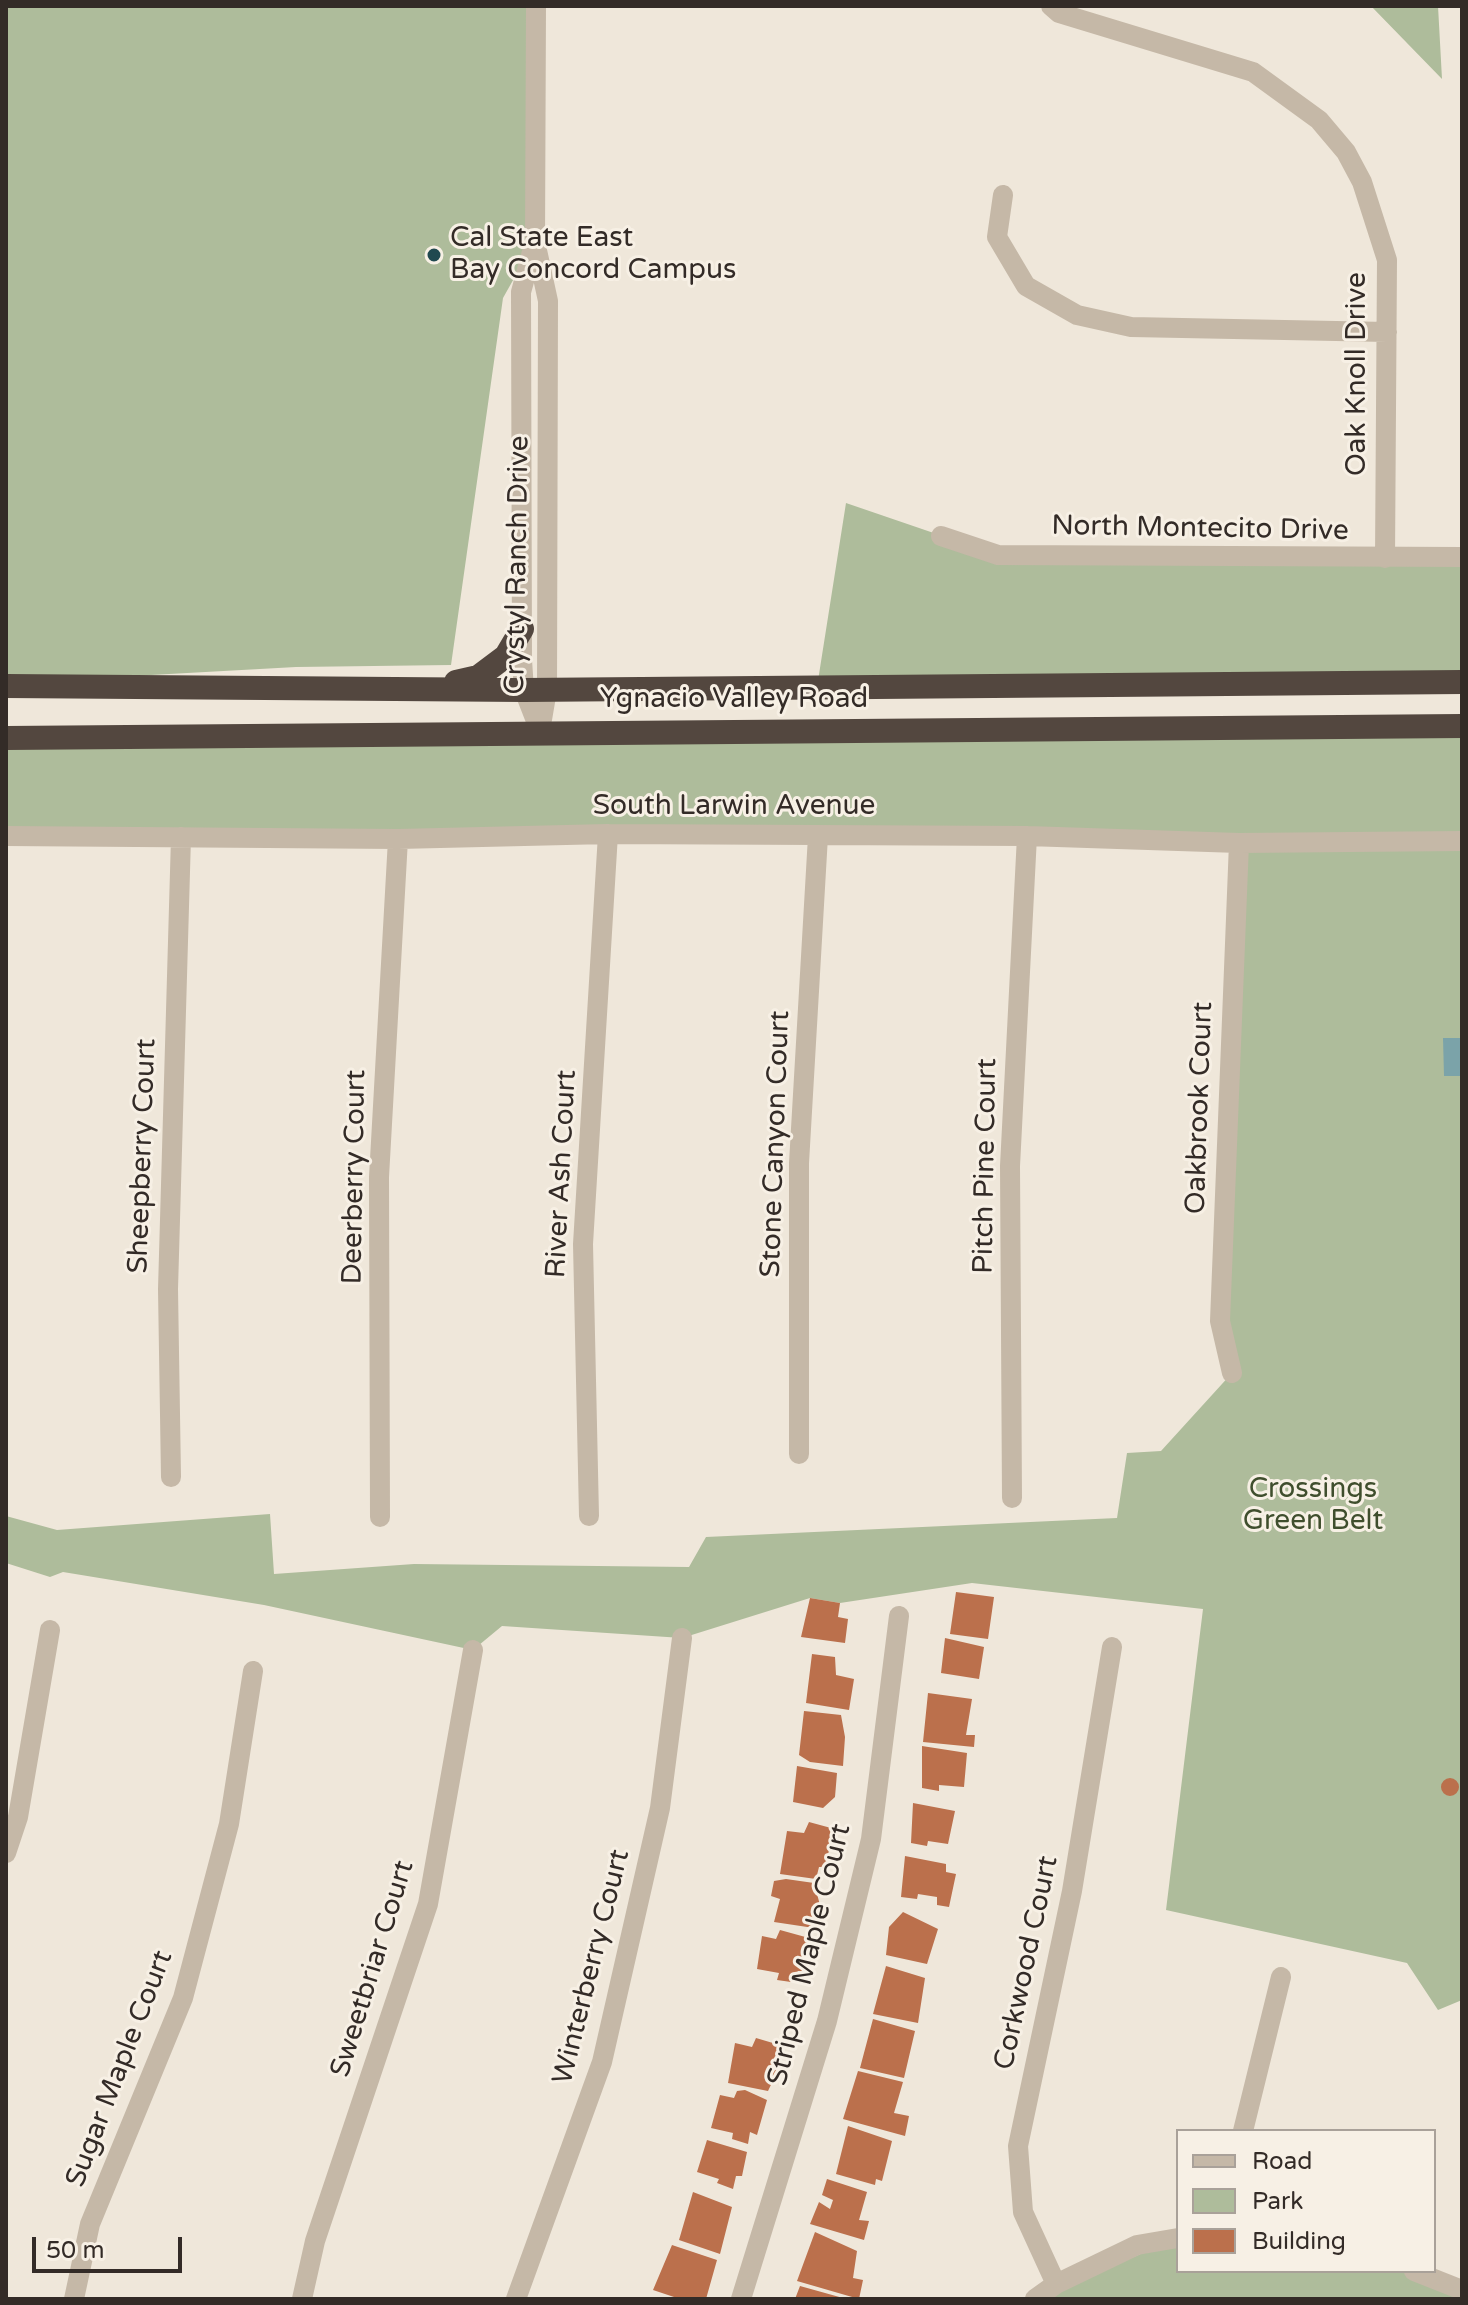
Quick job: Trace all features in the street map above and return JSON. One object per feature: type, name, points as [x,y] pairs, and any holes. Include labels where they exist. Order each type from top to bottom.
[{"type":"highway","points":[[421,689],[478,677],[506,656],[522,629]]},
{"type":"highway","name":"Ygnacio Valley Road","points":[[6,686],[536,690],[1462,682]]},
{"type":"highway","name":"Ygnacio Valley Road","points":[[6,738],[540,731],[1462,726]]},
{"type":"street","name":"Crystyl Ranch Drive","points":[[536,6],[535,241],[548,301],[536,690],[540,731]]},
{"type":"street","name":"Oak Knoll Drive","points":[[1051,6],[1059,13],[1253,72],[1319,120],[1346,152],[1362,182],[1387,260],[1385,558]]},
{"type":"street","points":[[1003,195],[997,237],[1026,286],[1077,315],[1131,327],[1387,332]]},
{"type":"street","name":"Crystyl Ranch Drive","points":[[535,241],[521,292],[522,629],[536,690]]},
{"type":"street","name":"North Montecito Drive","points":[[941,536],[998,555],[1462,557]]},
{"type":"street","name":"South Larwin Avenue","points":[[6,836],[398,839],[608,834],[1027,836],[1239,843],[1462,841]]},
{"type":"street","name":"River Ash Court","points":[[589,1516],[583,1244],[608,834]]},
{"type":"street","name":"Stone Canyon Court","points":[[799,1454],[799,1163],[818,836]]},
{"type":"street","name":"Pitch Pine Court","points":[[1012,1498],[1010,1166],[1027,836]]},
{"type":"street","name":"Sheepberry Court","points":[[171,1477],[168,1289],[181,837]]},
{"type":"street","name":"Deerberry Court","points":[[380,1517],[379,1177],[398,839]]},
{"type":"street","name":"Oakbrook Court","points":[[1232,1373],[1220,1321],[1239,843]]},
{"type":"street","name":"Striped Maple Court","points":[[741,2299],[827,2021],[871,1839],[899,1616]]},
{"type":"street","points":[[6,1853],[18,1817],[50,1630]]},
{"type":"street","name":"Winterberry Court","points":[[516,2299],[602,2062],[660,1808],[682,1638]]},
{"type":"street","name":"Corkwood Court","points":[[1056,2284],[1023,2212],[1018,2146],[1072,1891],[1112,1647]]},
{"type":"street","name":"Sweetbriar Court","points":[[302,2299],[315,2241],[428,1904],[473,1650]]},
{"type":"street","name":"Sugar Maple Court","points":[[74,2299],[90,2224],[183,1998],[229,1824],[253,1671]]},
{"type":"street","points":[[1243,2129],[1281,1977]]},
{"type":"street","points":[[1035,2299],[1056,2284],[1137,2245],[1176,2238]]},
{"type":"street","points":[[1419,2273],[1462,2290]]},
{"type":"green space","points":[[6,6],[536,6],[535,241],[503,298],[451,665],[296,667],[6,683]]},
{"type":"green space","points":[[1371,6],[1438,6],[1442,79]]},
{"type":"green space","points":[[846,503],[998,555],[1462,557],[1462,682],[817,687]]},
{"type":"green space","name":"Crossings Green Belt","points":[[1462,726],[1462,2000],[1438,2010],[1407,1963],[1166,1910],[1203,1609],[972,1583],[840,1603],[810,1598],[682,1638],[502,1626],[473,1650],[264,1605],[63,1572],[50,1577],[6,1563],[6,1516],[57,1530],[270,1514],[274,1574],[414,1564],[689,1567],[706,1537],[1117,1518],[1127,1453],[1161,1451],[1232,1373],[1220,1321],[1239,844],[6,836],[6,738]]},
{"type":"green space","points":[[1176,2239],[1176,2273],[1417,2273],[1462,2299],[1035,2299]]},
{"type":"water","points":[[1443,1038],[1462,1038],[1462,1076],[1444,1076]]},
{"type":"building","points":[[956,1592],[994,1597],[988,1639],[950,1634]]},
{"type":"building","points":[[810,1598],[840,1603],[838,1617],[848,1619],[845,1643],[801,1637]]},
{"type":"building","points":[[945,1638],[984,1647],[979,1679],[941,1673]]},
{"type":"building","points":[[812,1654],[835,1657],[836,1675],[854,1679],[849,1710],[806,1703]]},
{"type":"building","points":[[928,1693],[972,1699],[966,1735],[975,1735],[974,1747],[923,1742]]},
{"type":"building","points":[[804,1711],[841,1715],[845,1737],[843,1766],[810,1762],[799,1755]]},
{"type":"building","points":[[922,1746],[967,1753],[964,1787],[939,1785],[939,1791],[922,1788]]},
{"type":"building","points":[[797,1766],[837,1773],[835,1797],[823,1808],[793,1802]]},
{"type":"building","points":[[1450,1778],[1459,1787],[1450,1796],[1441,1787]]},
{"type":"building","points":[[913,1803],[955,1811],[948,1844],[928,1841],[927,1846],[911,1843]]},
{"type":"building","points":[[809,1822],[831,1828],[827,1867],[819,1867],[816,1879],[780,1874],[787,1831],[804,1833]]},
{"type":"building","points":[[905,1856],[946,1864],[946,1872],[956,1874],[949,1907],[937,1905],[937,1897],[918,1894],[917,1899],[901,1897]]},
{"type":"building","points":[[786,1879],[814,1883],[820,1905],[814,1928],[774,1922],[780,1899],[771,1896],[774,1881]]},
{"type":"building","points":[[903,1912],[938,1929],[927,1964],[886,1955],[889,1927]]},
{"type":"building","points":[[780,1930],[809,1938],[802,1971],[798,1971],[791,1982],[777,1980],[779,1973],[757,1969],[762,1936],[776,1939]]},
{"type":"building","points":[[886,1966],[925,1978],[918,2023],[873,2014]]},
{"type":"building","points":[[873,2019],[915,2031],[904,2078],[860,2068]]},
{"type":"building","points":[[756,2038],[783,2046],[779,2068],[768,2091],[728,2083],[735,2043],[752,2047]]},
{"type":"building","points":[[858,2071],[903,2082],[894,2113],[909,2116],[905,2136],[843,2119]]},
{"type":"building","points":[[745,2090],[767,2100],[757,2135],[750,2132],[748,2144],[732,2139],[733,2133],[711,2128],[720,2095],[734,2098],[737,2091]]},
{"type":"building","points":[[848,2126],[892,2141],[882,2181],[876,2179],[875,2185],[836,2174]]},
{"type":"building","points":[[707,2140],[747,2152],[742,2176],[736,2176],[733,2189],[717,2183],[719,2179],[697,2172]]},
{"type":"building","points":[[827,2179],[867,2192],[859,2220],[869,2221],[864,2240],[810,2224],[819,2202],[830,2209],[833,2200],[822,2195]]},
{"type":"building","points":[[693,2192],[732,2207],[720,2254],[679,2240]]},
{"type":"building","points":[[815,2232],[857,2251],[853,2278],[863,2280],[859,2299],[797,2281]]},
{"type":"building","points":[[672,2245],[717,2260],[706,2299],[680,2299],[653,2290]]},
{"type":"building","points":[[800,2286],[843,2298],[843,2299],[795,2299]]},
{"type":"place","name":"Cal State East Bay Concord Campus","points":[[434,255]]}]
